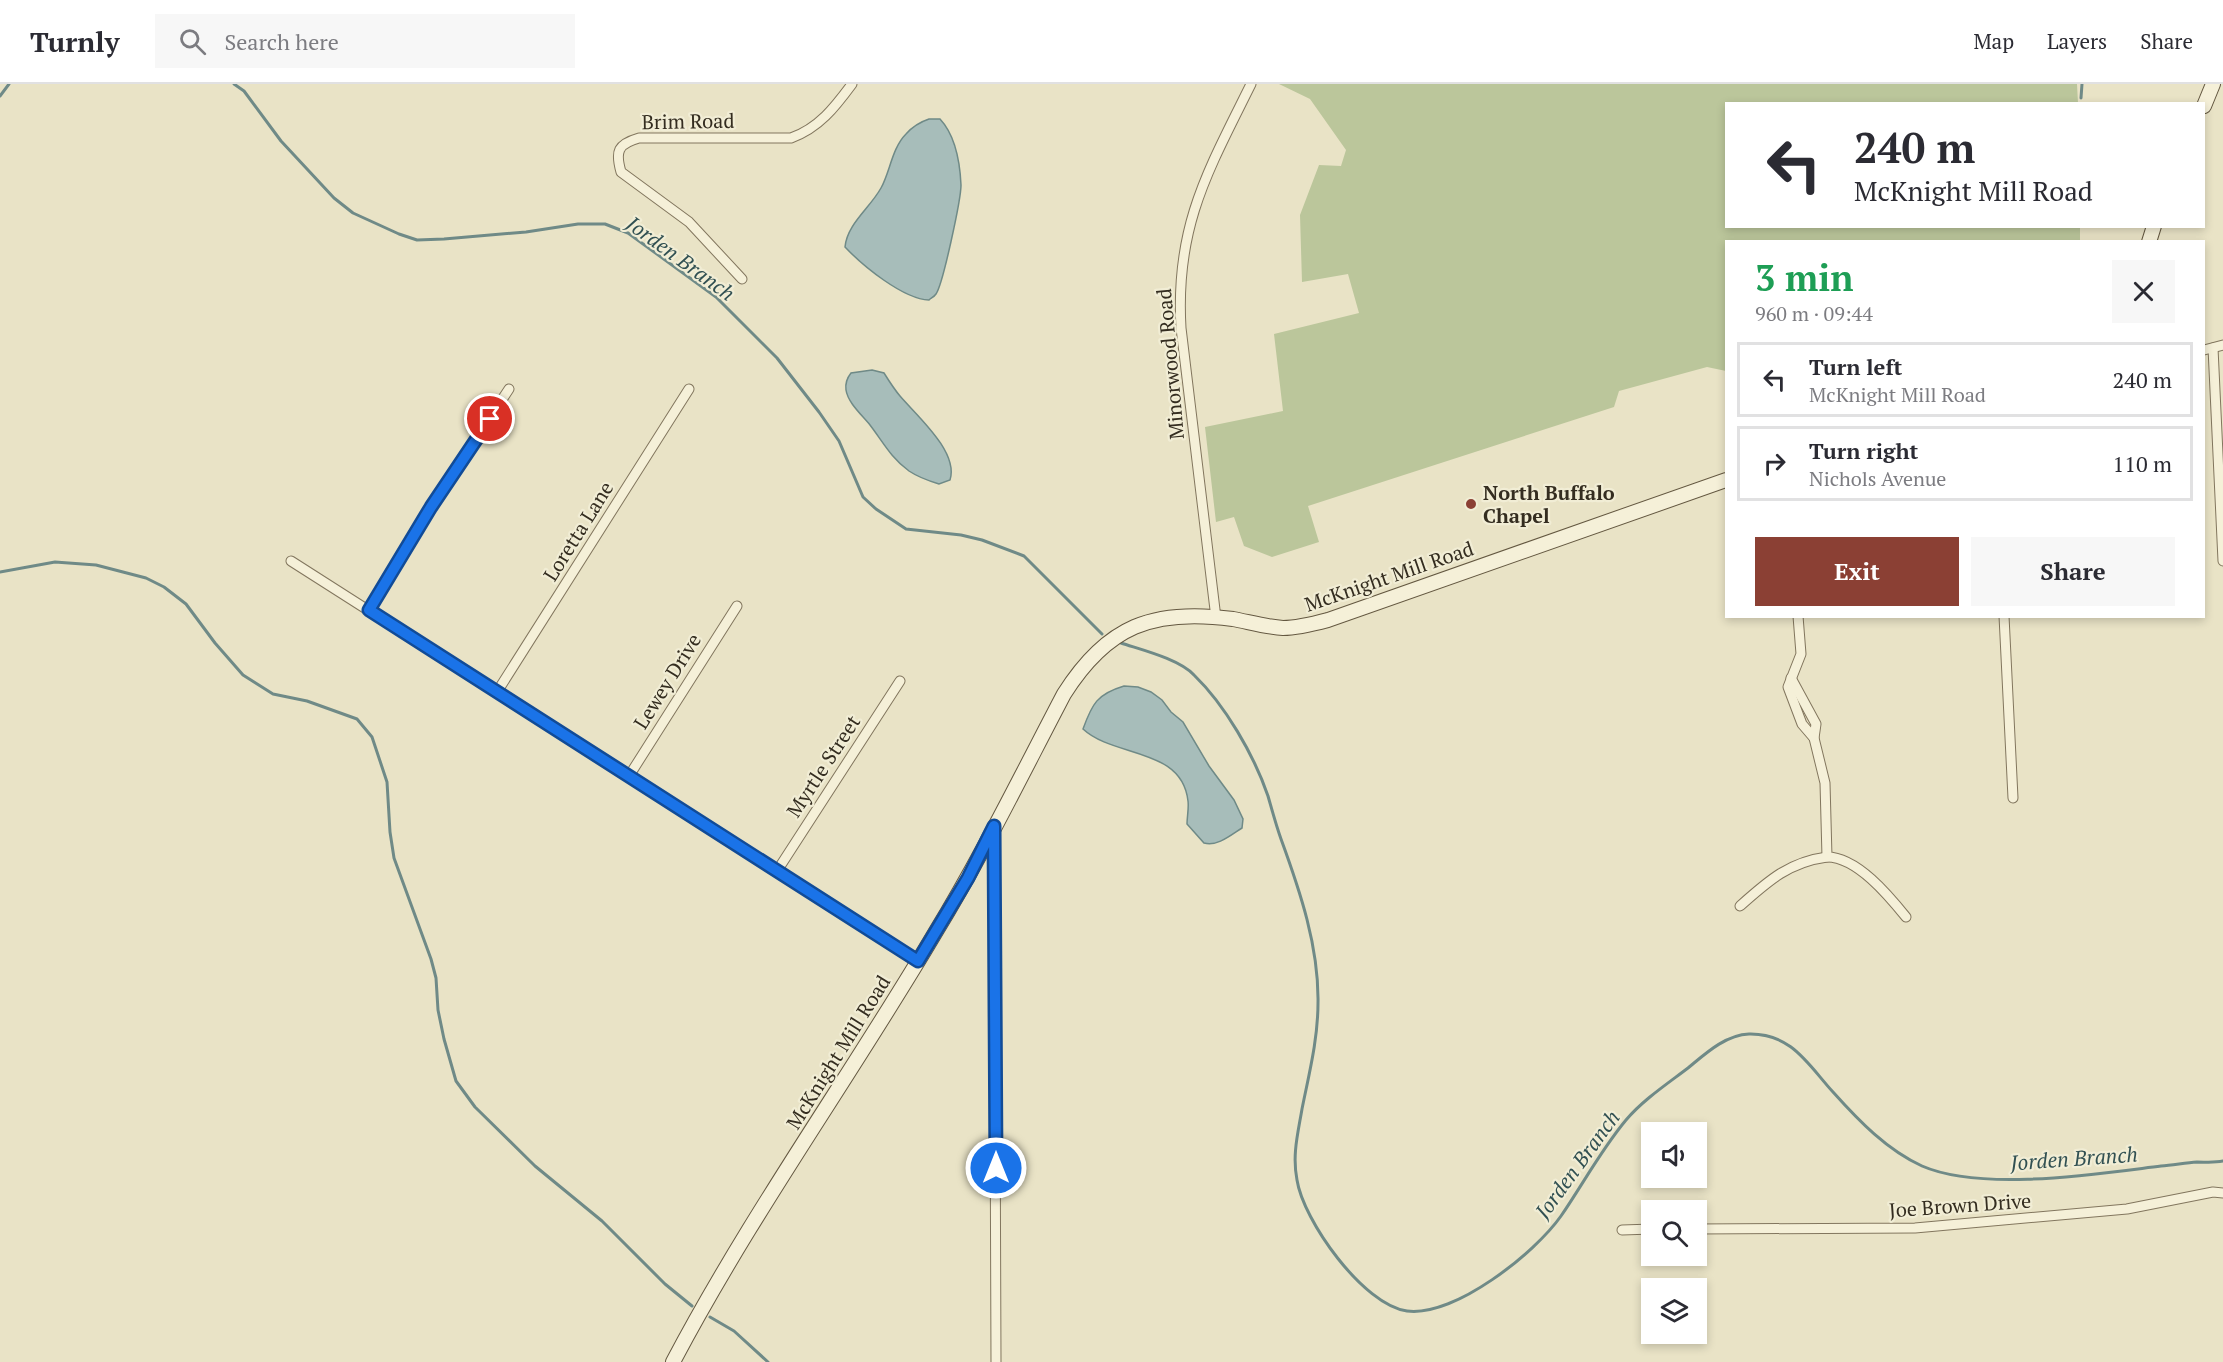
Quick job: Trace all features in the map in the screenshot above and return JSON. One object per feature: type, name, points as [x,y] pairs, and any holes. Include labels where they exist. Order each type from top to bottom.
[{"type":"street","name":"Brim Road","points":[[742,279],[689,222],[621,172],[618,160],[619,150],[626,142],[639,138],[791,138],[806,133],[829,114],[852,84]]},
{"type":"street","name":"Minorwood Road","points":[[1216,618],[1181,328],[1182,265],[1190,220],[1197,198],[1251,84]]},
{"type":"street","points":[[2205,103],[2212,84]]},
{"type":"street","points":[[2223,345],[2208,349],[2223,561]]},
{"type":"street","points":[[369,610],[431,507],[509,389]]},
{"type":"street","name":"Loretta Lane","points":[[497,692],[689,389]]},
{"type":"street","name":"McKnight Mill Road","points":[[674,1362],[722,1275],[968,878],[1064,694],[1075,676],[1096,652],[1121,633],[1150,621],[1182,616],[1216,618],[1281,628],[1300,627],[1328,620],[1725,480]]},
{"type":"street","points":[[291,561],[918,961]]},
{"type":"street","name":"Lewey Drive","points":[[629,776],[736,606]]},
{"type":"street","points":[[1798,618],[1801,654],[1790,683],[1816,724],[1814,738],[1825,783],[1827,857]]},
{"type":"street","points":[[2004,618],[2013,798]]},
{"type":"street","name":"Myrtle Street","points":[[777,871],[900,681]]},
{"type":"street","points":[[994,826],[996,1362]]},
{"type":"street","points":[[1740,906],[1764,885],[1805,860],[1833,857],[1864,873],[1906,917]]},
{"type":"street","name":"Joe Brown Drive","points":[[1707,1229],[1915,1228],[2127,1209],[2213,1192],[2223,1193]]},
{"type":"street","points":[[1622,1230],[1641,1229]]},
{"type":"green space","points":[[1279,84],[2077,84],[2078,102],[1725,102],[1725,228],[2080,228],[2080,240],[1725,240],[1725,371],[1707,367],[1619,391],[1614,407],[1308,506],[1319,542],[1272,557],[1244,546],[1234,517],[1216,522],[1205,427],[1283,411],[1274,334],[1359,313],[1348,274],[1302,282],[1300,215],[1319,165],[1341,166],[1346,150],[1310,99]]},
{"type":"water","points":[[929,119],[940,119],[953,141],[961,185],[943,275],[936,294],[929,300],[907,294],[896,288],[873,272],[845,247],[854,223],[881,188],[901,140],[914,127]]},
{"type":"water","points":[[872,370],[884,373],[943,446],[951,469],[950,480],[939,484],[909,471],[892,455],[852,404],[846,390],[848,377],[851,373]]},
{"type":"water","points":[[1124,686],[1138,687],[1151,692],[1183,722],[1209,766],[1234,800],[1243,819],[1242,828],[1219,842],[1204,843],[1187,824],[1188,801],[1183,784],[1173,771],[1160,762],[1096,738],[1083,729],[1097,701],[1107,693]]},
{"type":"waterway","name":"Jorden Branch","points":[[0,96],[9,84]]},
{"type":"waterway","name":"Jorden Branch","points":[[234,84],[244,91],[281,141],[334,198],[353,213],[399,234],[417,240],[444,239],[526,232],[578,224],[605,224],[628,233],[716,297],[777,358],[839,441],[863,497],[876,509],[906,529],[961,535],[982,540],[1024,556],[1102,634]]},
{"type":"waterway","points":[[2081,98],[2082,84]]},
{"type":"waterway","points":[[0,572],[55,562],[96,565],[146,578],[164,587],[186,604],[215,643],[243,675],[273,694],[307,701],[357,719],[372,737],[387,782],[394,858],[431,959],[436,978],[438,1010],[456,1081],[475,1107],[535,1166],[602,1221],[665,1284],[692,1306]]},
{"type":"waterway","name":"Jorden Branch","points":[[1121,643],[1170,660],[1194,675],[1217,701],[1237,731],[1262,780],[1307,920],[1317,982],[1318,1016],[1315,1043],[1296,1144],[1297,1180],[1311,1216],[1338,1258],[1372,1294],[1390,1305],[1407,1311],[1426,1310],[1448,1304],[1492,1280],[1514,1264],[1549,1231],[1561,1216],[1608,1143],[1626,1120],[1656,1092],[1708,1051],[1740,1035],[1764,1035],[1788,1045],[1807,1062],[1853,1114],[1885,1143],[1922,1166],[1947,1174],[2007,1180],[2040,1179],[2192,1162],[2223,1161]]},
{"type":"waterway","points":[[710,1317],[734,1331],[768,1362]]},
{"type":"place","name":"North Buffalo Chapel","points":[[1471,504]]},
{"type":"route","points":[[490,419],[431,507],[369,610],[918,961],[968,878],[994,826],[996,1168]]}]
